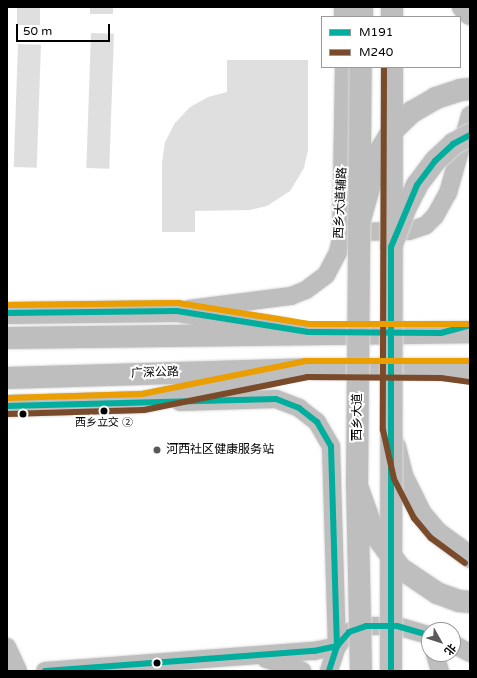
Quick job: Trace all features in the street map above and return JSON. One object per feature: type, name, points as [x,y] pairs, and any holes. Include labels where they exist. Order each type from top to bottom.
[{"type":"main road","points":[[463,7],[470,14]]},
{"type":"main road","name":"西乡大道","points":[[361,68],[350,227],[361,671]]},
{"type":"main road","points":[[391,671],[392,68]]},
{"type":"main road","points":[[350,227],[379,153],[392,131],[412,112],[436,98],[460,90],[470,89]]},
{"type":"main road","points":[[391,247],[405,209],[417,185],[439,157],[454,144],[470,135]]},
{"type":"main road","points":[[7,313],[177,310],[308,332]]},
{"type":"main road","points":[[441,333],[470,325]]},
{"type":"main road","points":[[7,338],[308,332],[470,332]]},
{"type":"main road","points":[[7,406],[143,402],[306,369]]},
{"type":"main road","name":"广深公路","points":[[7,378],[306,369],[470,369]]},
{"type":"main road","points":[[442,370],[470,374]]},
{"type":"main road","points":[[391,429],[402,476],[421,514],[436,532],[470,557]]},
{"type":"main road","points":[[357,486],[373,531],[400,568],[437,593],[459,601],[470,602]]},
{"type":"street","name":"西乡大道辅路","points":[[177,310],[291,296],[318,283],[333,264],[350,227],[344,68]]},
{"type":"street","points":[[350,227],[409,231],[426,225],[436,216],[450,188],[470,116]]},
{"type":"street","points":[[143,402],[276,399],[300,408],[318,422],[332,446],[337,646],[330,671]]},
{"type":"street","points":[[45,671],[260,657],[337,646],[349,632],[356,628],[366,626],[407,628],[421,632]]},
{"type":"street","points":[[407,628],[421,639]]},
{"type":"street","points":[[7,646],[18,671]]},
{"type":"street","points":[[461,648],[470,653]]},
{"type":"street","points":[[260,657],[302,671]]},
{"type":"building","points":[[17,7],[40,7],[40,25],[17,25]]},
{"type":"building","points":[[90,7],[113,7],[113,14],[90,14]]},
{"type":"building","points":[[91,33],[114,34],[109,169],[86,168]]},
{"type":"building","points":[[18,44],[41,45],[37,168],[14,167]]},
{"type":"building","points":[[227,60],[308,60],[308,150],[304,168],[290,191],[267,206],[250,210],[195,211],[195,232],[162,232],[162,163],[165,142],[175,123],[190,107],[208,97],[227,92]]},
{"type":"transit line","name":"M240","points":[[384,68],[383,430],[394,479],[414,518],[431,538],[465,563]]},
{"type":"transit line","name":"M191","points":[[391,671],[391,247],[417,185],[435,161],[453,144],[470,135]]},
{"type":"transit line","points":[[7,305],[178,303],[309,324],[470,324]]},
{"type":"transit line","name":"M191","points":[[7,313],[177,311],[308,332],[441,333],[470,325]]},
{"type":"transit line","points":[[7,398],[142,394],[305,361],[470,361]]},
{"type":"transit line","name":"M240","points":[[7,414],[144,410],[307,377],[441,378],[469,382]]},
{"type":"transit line","name":"M191","points":[[7,406],[276,399],[299,408],[317,422],[331,446],[337,646],[329,671]]},
{"type":"transit line","points":[[45,671],[314,651],[337,646],[349,632],[366,626],[397,626],[421,633]]},
{"type":"place","name":"西乡立交 ②","points":[[104,411]]},
{"type":"place","name":"河西社区健康服务站","points":[[157,450]]}]
